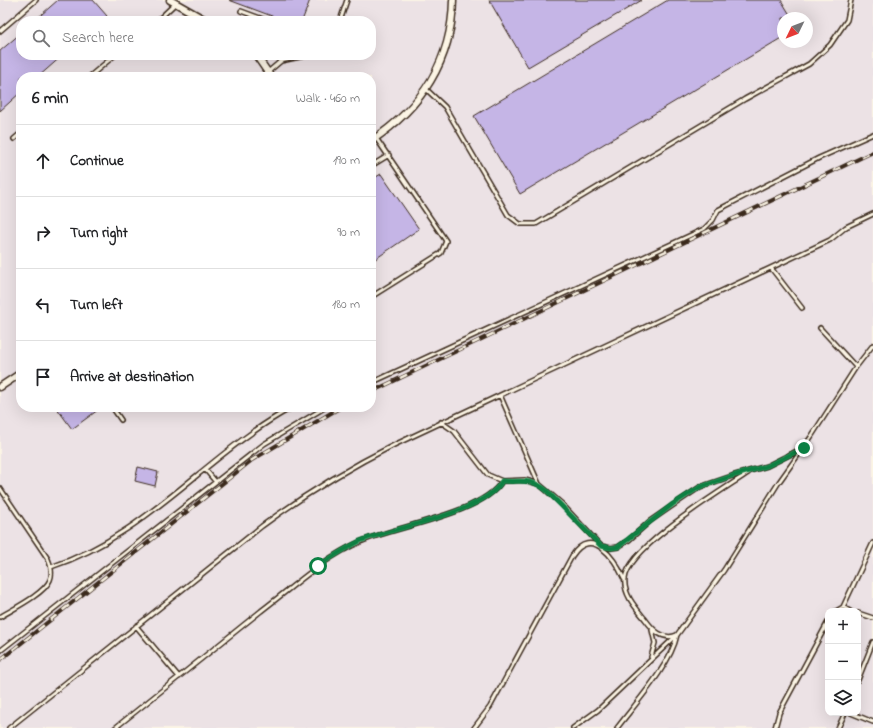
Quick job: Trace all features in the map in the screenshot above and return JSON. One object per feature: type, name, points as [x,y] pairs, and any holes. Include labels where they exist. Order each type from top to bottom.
[{"type":"street","points":[[376,137],[411,109],[426,89],[441,62],[445,49],[451,24],[453,0]]},
{"type":"street","points":[[173,2],[198,16]]},
{"type":"street","points":[[259,60],[268,72]]},
{"type":"street","points":[[0,387],[16,376]]},
{"type":"lane","points":[[17,16],[36,0]]},
{"type":"lane","points":[[342,16],[347,0]]},
{"type":"lane","points":[[426,89],[445,107],[508,215],[520,224],[536,224],[745,99],[809,64],[830,46],[847,20],[851,0]]},
{"type":"lane","points":[[160,16],[173,2]]},
{"type":"lane","points":[[242,11],[255,16]]},
{"type":"lane","points":[[0,31],[16,17]]},
{"type":"lane","points":[[95,72],[109,60]]},
{"type":"lane","points":[[271,72],[281,61],[286,60]]},
{"type":"lane","points":[[376,381],[704,229],[718,210],[820,158],[873,134]]},
{"type":"lane","points":[[376,141],[388,155],[446,241],[441,253],[376,294]]},
{"type":"lane","points":[[376,163],[388,155]]},
{"type":"lane","points":[[9,728],[292,504],[353,466],[441,422],[830,240],[846,227],[873,214]]},
{"type":"lane","points":[[771,268],[802,308]]},
{"type":"lane","points":[[820,328],[856,367]]},
{"type":"lane","points":[[573,728],[598,710],[677,635],[724,570],[779,482],[804,448],[856,367],[873,345]]},
{"type":"lane","points":[[500,395],[539,484]]},
{"type":"lane","points":[[115,412],[121,420]]},
{"type":"lane","points":[[51,566],[91,551],[126,531],[271,419],[284,412]]},
{"type":"lane","points":[[0,651],[264,444],[318,412]]},
{"type":"lane","points":[[441,422],[454,431],[488,475],[502,481],[525,480],[539,484],[562,504],[601,546],[614,561],[624,579],[626,592],[648,624],[655,638],[655,647],[651,659]]},
{"type":"lane","points":[[474,728],[490,707],[575,552],[587,544],[611,548],[618,547],[673,504],[700,487],[767,466],[804,448]]},
{"type":"lane","points":[[205,469],[215,481]]},
{"type":"lane","points":[[624,579],[629,565],[638,554],[670,527],[751,471]]},
{"type":"lane","points":[[115,728],[318,566],[360,542],[435,518],[483,500],[495,491],[502,481]]},
{"type":"lane","points":[[0,488],[51,566],[50,580],[47,586],[0,617]]},
{"type":"lane","points":[[843,607],[873,544]]},
{"type":"lane","points":[[861,614],[873,618]]},
{"type":"lane","points":[[648,624],[655,631],[664,636],[672,637],[677,635]]},
{"type":"lane","points":[[136,626],[179,677]]},
{"type":"lane","points":[[775,728],[779,713],[825,628]]},
{"type":"lane","points":[[617,728],[650,684],[675,646],[677,635]]},
{"type":"lane","points":[[861,672],[873,642]]},
{"type":"lane","points":[[838,728],[844,716]]},
{"type":"lane","points":[[858,716],[873,722]]},
{"type":"shaded area","points":[[0,0],[873,0],[873,728],[0,728]]},
{"type":"building","points":[[58,0],[93,0],[107,16],[40,16]]},
{"type":"building","points":[[229,0],[310,0],[304,16],[272,16]]},
{"type":"building","points":[[489,0],[642,0],[528,67]]},
{"type":"building","points":[[668,0],[781,0],[788,12],[777,12],[777,41],[520,194],[474,116]]},
{"type":"building","points":[[16,37],[16,60],[57,60],[44,72],[16,72],[16,97],[0,111],[0,51]]},
{"type":"building","points":[[381,174],[419,229],[376,259],[376,177]]},
{"type":"building","points":[[60,412],[95,412],[72,429]]},
{"type":"building","points":[[138,467],[158,472],[155,486],[135,481]]},
{"type":"railway","points":[[376,390],[873,152]]},
{"type":"railway","points":[[0,660],[252,460],[333,412]]},
{"type":"route","points":[[318,566],[345,549],[360,542],[435,518],[483,500],[495,491],[502,481],[508,482],[525,480],[539,484],[562,504],[601,546],[605,548],[618,547],[673,504],[700,487],[767,466],[804,448]]}]
